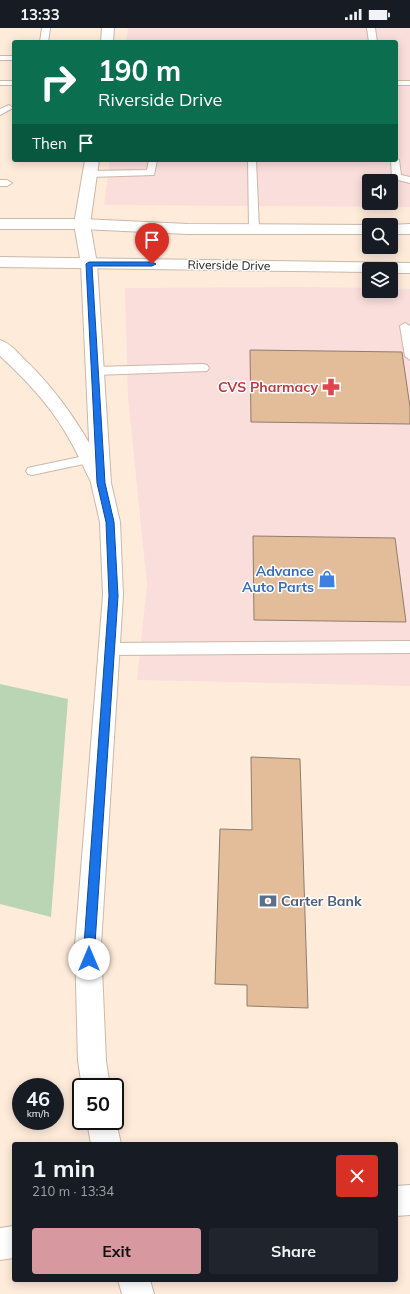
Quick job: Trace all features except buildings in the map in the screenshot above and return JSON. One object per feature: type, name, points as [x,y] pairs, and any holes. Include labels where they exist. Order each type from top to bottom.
[{"type":"main road","points":[[107,40],[108,28]]},
{"type":"main road","points":[[91,167],[82,224],[89,264],[101,483],[110,529],[113,596],[88,945],[92,1061],[95,1078]]},
{"type":"main road","points":[[0,224],[82,224],[188,229],[362,229]]},
{"type":"main road","points":[[398,229],[410,229]]},
{"type":"main road","name":"Riverside Drive","points":[[0,262],[410,268]]},
{"type":"main road","points":[[0,346],[20,364],[51,399],[79,438],[101,483]]},
{"type":"main road","points":[[104,1130],[106,1142]]},
{"type":"main road","points":[[398,1201],[410,1200]]},
{"type":"main road","points":[[0,1244],[12,1242]]},
{"type":"main road","points":[[135,1282],[138,1294]]},
{"type":"lane","points":[[44,40],[46,28]]},
{"type":"lane","points":[[371,28],[373,40]]},
{"type":"lane","points":[[0,58],[12,58]]},
{"type":"lane","points":[[0,83],[12,83]]},
{"type":"lane","points":[[398,83],[410,83]]},
{"type":"lane","points":[[0,112],[10,108]]},
{"type":"lane","points":[[91,167],[151,173],[153,162]]},
{"type":"lane","points":[[252,162],[254,229]]},
{"type":"lane","points":[[394,162],[398,177],[410,180]]},
{"type":"lane","points":[[405,326],[410,356]]},
{"type":"lane","points":[[95,371],[203,368]]},
{"type":"lane","points":[[32,471],[89,459]]},
{"type":"lane","points":[[110,650],[410,647]]},
{"type":"shaded area","points":[[128,28],[410,28],[410,207],[398,207],[398,174],[362,174],[362,207],[104,205],[110,162],[398,162],[398,40],[126,40]]},
{"type":"shaded area","points":[[125,288],[362,288],[362,298],[398,298],[398,290],[410,289],[410,686],[137,680],[147,585],[128,397]]},
{"type":"green space","points":[[0,684],[68,699],[51,917],[0,904]]},
{"type":"place","name":"CVS Pharmacy","points":[[331,387]]},
{"type":"place","name":"Advance Auto Parts","points":[[327,579]]},
{"type":"place","name":"Carter Bank","points":[[268,901]]},
{"type":"route","points":[[89,959],[88,945],[113,596],[110,522],[101,483],[89,264],[152,264]]}]
